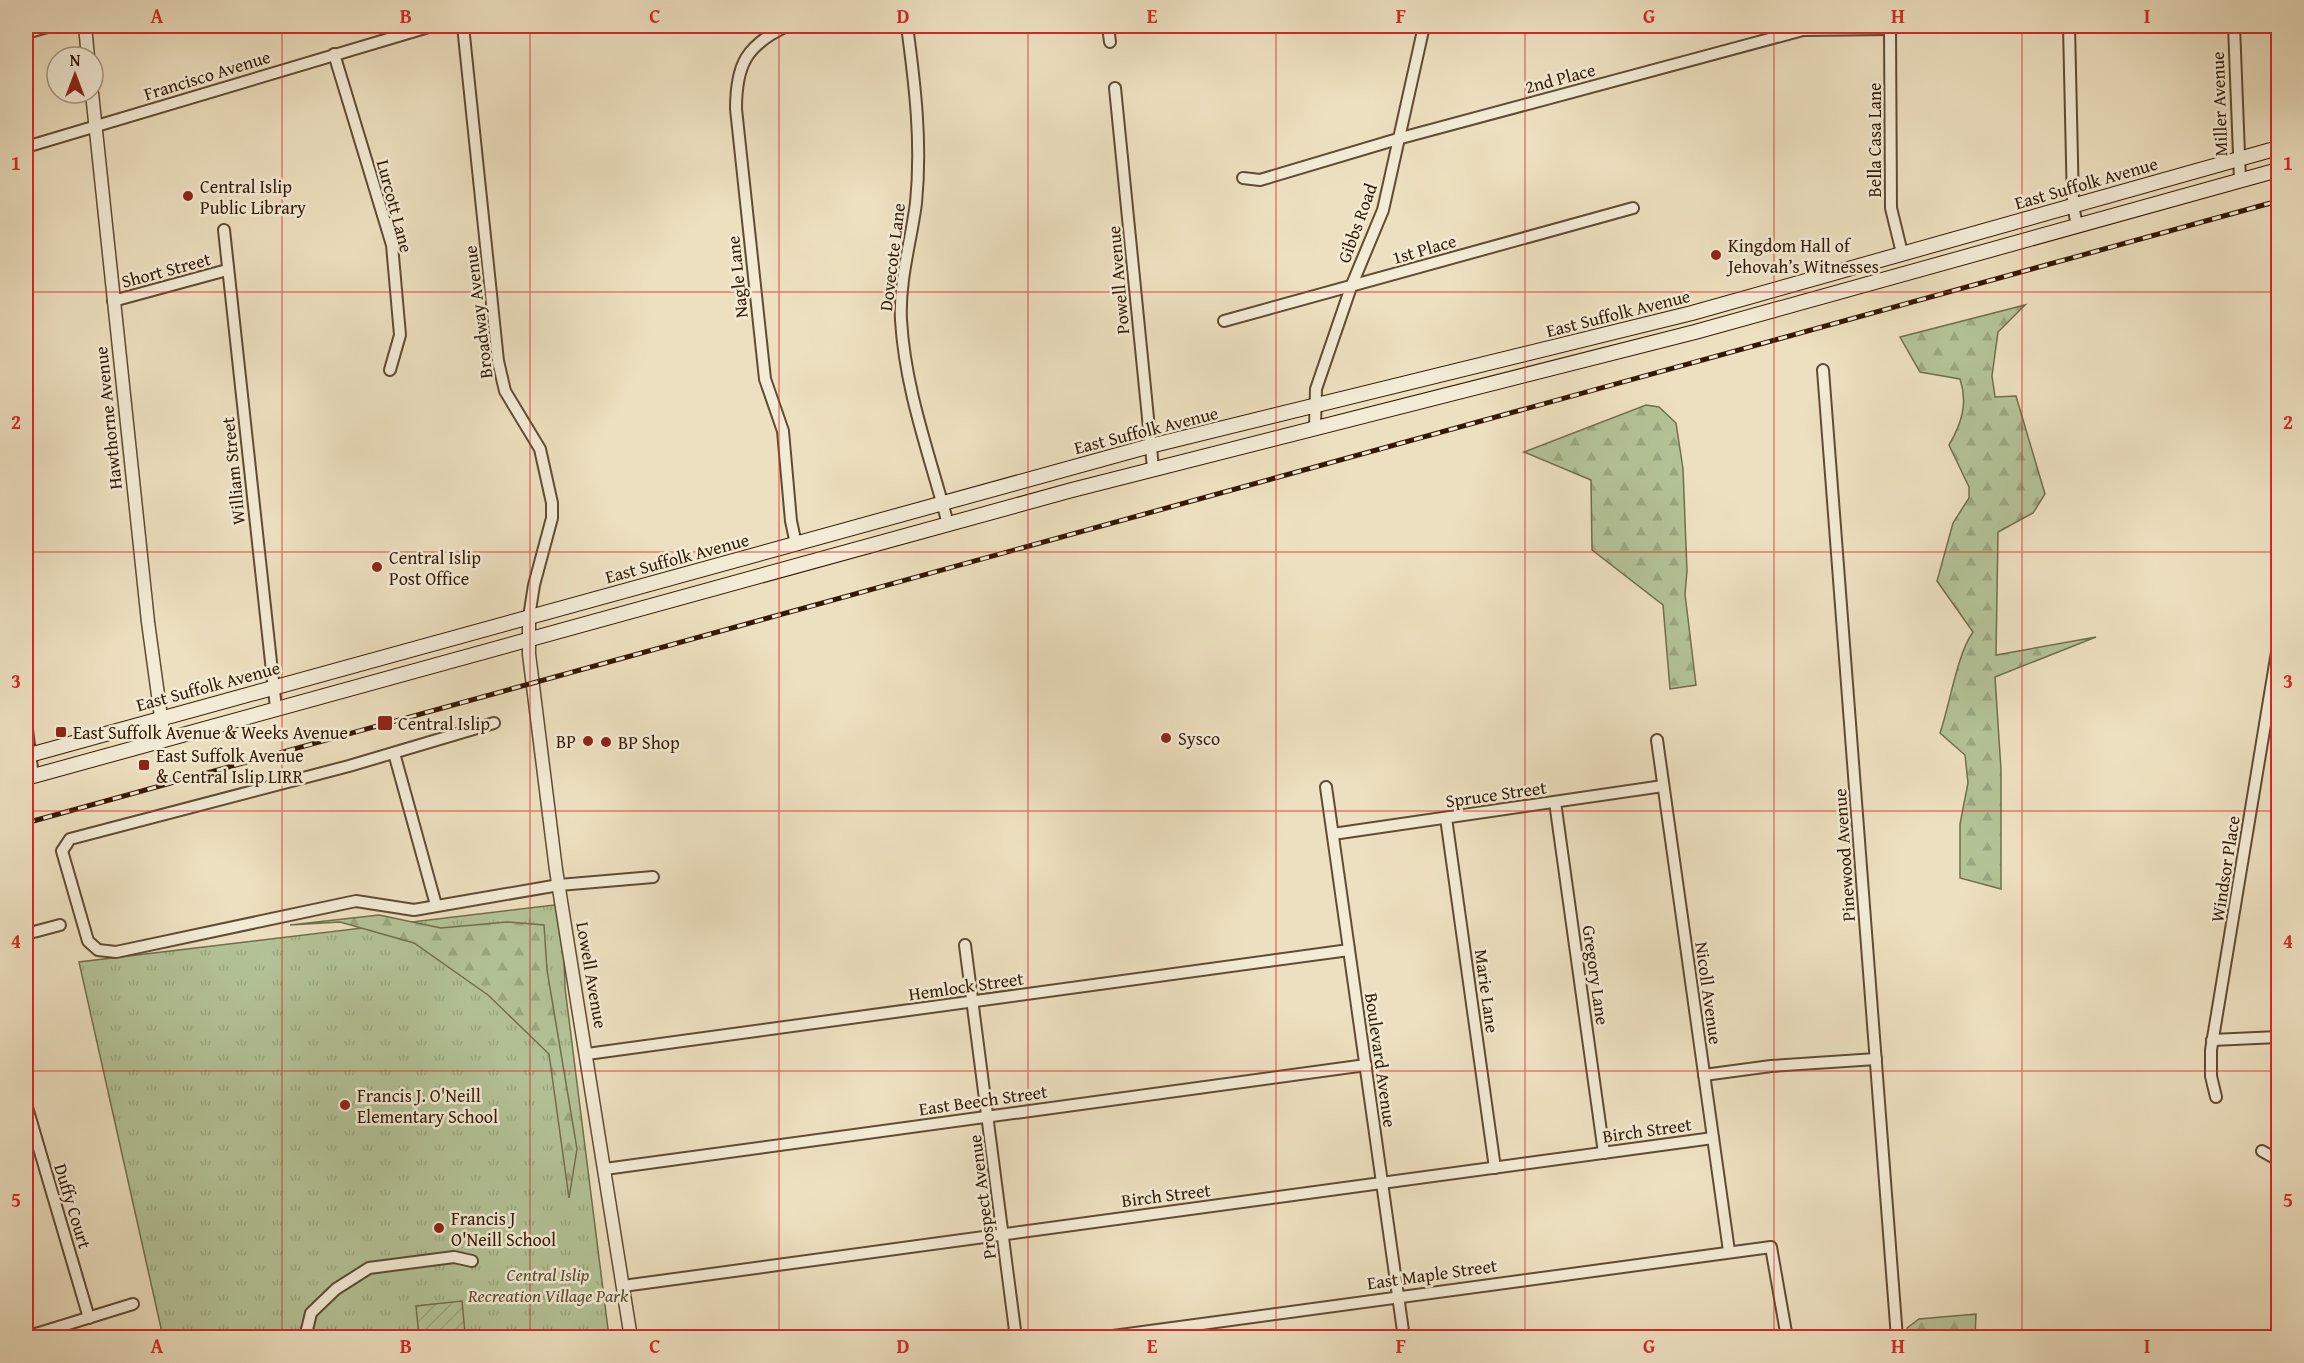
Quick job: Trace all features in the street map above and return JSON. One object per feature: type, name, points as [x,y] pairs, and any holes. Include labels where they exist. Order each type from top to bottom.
[{"type":"main road","name":"East Suffolk Avenue","points":[[27,755],[1150,446],[1635,328],[2278,148]]},
{"type":"main road","name":"East Suffolk Avenue","points":[[29,777],[1153,468],[1665,340],[2278,170]]},
{"type":"street","points":[[26,33],[51,26]]},
{"type":"street","points":[[85,26],[87,45]]},
{"type":"street","name":"Francisco Avenue","points":[[26,147],[432,26]]},
{"type":"street","name":"Broadway Avenue","points":[[463,26],[498,361],[505,391],[540,448],[552,503],[552,518],[534,585],[529,617]]},
{"type":"street","name":"Nagle Lane","points":[[787,26],[756,45],[740,65],[736,109],[765,379],[783,431],[796,544]]},
{"type":"street","name":"Dovecote Lane","points":[[908,26],[919,116],[916,203],[905,259],[901,318],[904,355],[912,395],[948,524]]},
{"type":"street","points":[[1108,26],[1110,42]]},
{"type":"street","name":"Gibbs Road","points":[[1315,428],[1314,406],[1323,368],[1351,287],[1383,210],[1401,138],[1424,26]]},
{"type":"street","points":[[2069,26],[2073,205],[2077,226]]},
{"type":"street","name":"Miller Avenue","points":[[2234,26],[2238,159],[2241,180]]},
{"type":"street","name":"2nd Place","points":[[1243,178],[1260,180],[1401,138],[1803,30],[1890,27]]},
{"type":"street","name":"Bella Casa Lane","points":[[1890,27],[1891,208],[1902,254]]},
{"type":"street","name":"Lurcott Lane","points":[[334,54],[392,245],[400,335],[390,370]]},
{"type":"street","name":"Powell Avenue","points":[[1116,88],[1153,468]]},
{"type":"street","name":"Hawthorne Avenue","points":[[93,105],[113,301],[164,739]]},
{"type":"street","name":"1st Place","points":[[1224,321],[1633,208]]},
{"type":"street","name":"William Street","points":[[224,230],[276,708]]},
{"type":"street","name":"Short Street","points":[[113,301],[227,270]]},
{"type":"street","name":"Pinewood Avenue","points":[[1823,370],[1897,1338]]},
{"type":"street","name":"Lowell Avenue","points":[[529,617],[528,639],[559,885],[631,1338]]},
{"type":"street","name":"Windsor Place","points":[[2216,1097],[2211,1076],[2212,1040],[2278,645]]},
{"type":"street","points":[[26,722],[29,777]]},
{"type":"street","points":[[494,723],[394,753],[70,839],[62,850],[88,941],[98,950],[116,952],[356,901],[414,910],[559,885],[653,877]]},
{"type":"street","name":"Nicoll Avenue","points":[[1657,740],[1729,1251]]},
{"type":"street","points":[[394,753],[435,905]]},
{"type":"street","name":"Spruce Street","points":[[1333,834],[1663,786]]},
{"type":"street","name":"Boulevard Avenue","points":[[1326,787],[1404,1338]]},
{"type":"street","name":"Gregory Lane","points":[[1555,802],[1604,1153]]},
{"type":"street","name":"Marie Lane","points":[[1446,818],[1495,1168]]},
{"type":"street","points":[[26,934],[60,925]]},
{"type":"street","name":"Prospect Avenue","points":[[965,945],[1016,1338]]},
{"type":"street","name":"Hemlock Street","points":[[587,1054],[1349,950]]},
{"type":"street","points":[[2212,1040],[2278,1037]]},
{"type":"street","points":[[1704,1075],[1771,1065],[1876,1059]]},
{"type":"street","name":"East Beech Street","points":[[605,1169],[1365,1065]]},
{"type":"street","name":"Duffy Court","points":[[26,1104],[30,1138],[89,1318]]},
{"type":"street","name":"Birch Street","points":[[623,1286],[1713,1138]]},
{"type":"street","points":[[2262,1151],[2278,1160]]},
{"type":"street","name":"East Maple Street","points":[[1098,1338],[1398,1295],[1772,1247],[1787,1338]]},
{"type":"street","points":[[305,1338],[311,1313],[336,1289],[369,1268],[454,1257],[472,1261]]},
{"type":"street","points":[[26,1337],[133,1304]]},
{"type":"green space","points":[[2025,305],[1998,332],[1992,376],[1995,397],[2016,396],[2045,494],[2033,513],[1998,532],[1996,655],[2096,637],[1995,677],[2001,770],[2001,889],[1960,878],[1960,824],[1968,783],[1965,755],[1940,733],[1958,666],[1967,641],[1973,632],[1937,581],[1953,523],[1969,498],[1969,487],[1949,445],[1962,413],[1962,388],[1960,379],[1920,372],[1900,337]]},
{"type":"green space","points":[[1646,405],[1659,407],[1676,423],[1683,469],[1687,571],[1685,594],[1696,685],[1670,689],[1663,605],[1592,550],[1591,480],[1524,452]]},
{"type":"green space","name":"Francis J. O'Neill Elementary School","points":[[562,904],[565,988],[609,1337],[163,1337],[79,962]]},
{"type":"green space","points":[[379,915],[441,928],[507,922],[544,925],[547,970],[577,1149],[569,1198],[549,1054],[488,995],[414,943],[340,922],[290,925]]},
{"type":"green space","points":[[462,1301],[465,1333],[419,1337],[416,1306]]},
{"type":"green space","points":[[1976,1314],[1975,1337],[1908,1337],[1907,1328],[1919,1319]]},
{"type":"railway","points":[[26,823],[2278,201]]},
{"type":"place","name":"Central Islip Public Library","points":[[188,196]]},
{"type":"place","name":"Kingdom Hall of Jehovah’s Witnesses","points":[[1716,255]]},
{"type":"place","name":"Central Islip Post Office","points":[[377,567]]},
{"type":"place","name":"Central Islip","points":[[385,723]]},
{"type":"place","name":"East Suffolk Avenue & Weeks Avenue","points":[[61,732]]},
{"type":"place","name":"Sysco","points":[[1166,738]]},
{"type":"place","name":"BP","points":[[588,741]]},
{"type":"place","name":"BP Shop","points":[[606,742]]},
{"type":"place","name":"East Suffolk Avenue & Central Islip LIRR","points":[[144,765]]},
{"type":"place","name":"Francis J. O'Neill Elementary School","points":[[345,1105]]},
{"type":"place","name":"Francis J O'Neill School","points":[[439,1228]]},
{"type":"park label","name":"Central Islip Recreation Village Park","points":[[548,1284]]}]
